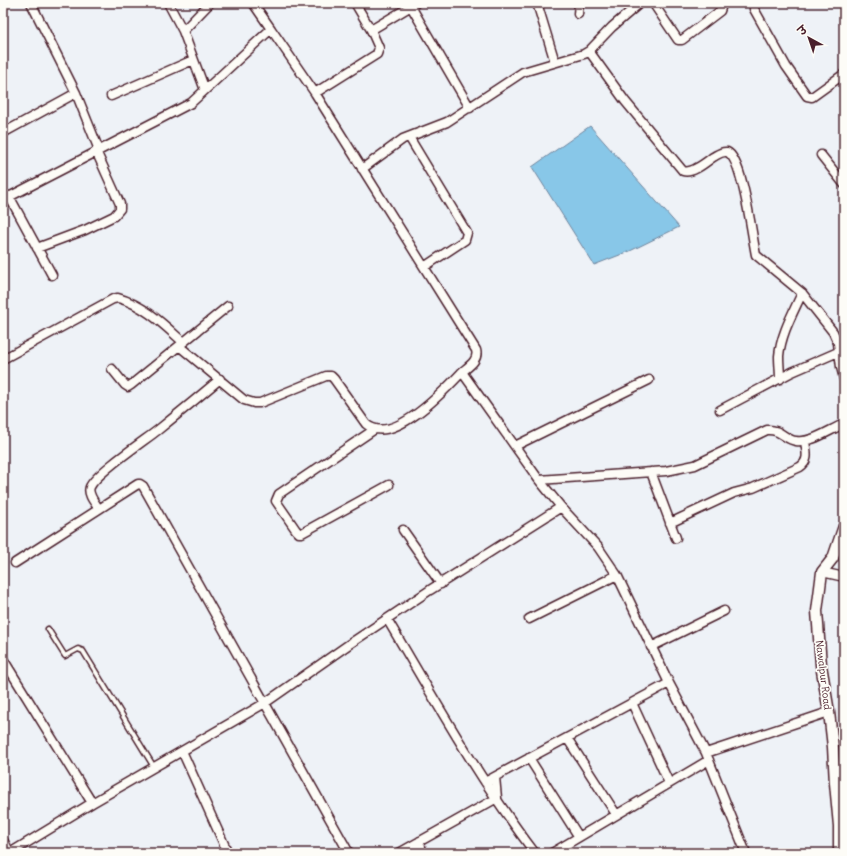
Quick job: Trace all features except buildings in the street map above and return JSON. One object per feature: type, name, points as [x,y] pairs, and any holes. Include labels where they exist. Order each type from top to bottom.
[{"type":"street","points":[[31,3],[76,93],[120,204],[119,212],[114,216],[85,230],[37,248]]},
{"type":"street","points":[[168,3],[182,31],[205,90]]},
{"type":"street","points":[[182,31],[210,3]]},
{"type":"street","points":[[3,359],[113,299],[118,298],[142,309],[159,320],[181,344],[244,400],[260,403],[326,376],[331,376],[366,424],[379,430],[399,425],[431,404],[476,359],[476,350],[315,93],[253,3]]},
{"type":"street","points":[[315,93],[377,54],[379,48],[371,30],[355,3]]},
{"type":"street","points":[[537,3],[555,62]]},
{"type":"street","points":[[578,14],[579,3]]},
{"type":"street","points":[[362,169],[403,139],[447,122],[470,108],[511,78],[523,72],[580,55],[589,50],[612,27],[640,3]]},
{"type":"street","points":[[653,3],[678,40],[682,40],[720,11],[722,8],[720,3]]},
{"type":"street","points":[[371,30],[412,4],[470,108]]},
{"type":"street","points":[[754,9],[786,66],[807,96],[812,97],[844,74]]},
{"type":"street","points":[[52,275],[6,198],[191,103],[271,29]]},
{"type":"street","points":[[589,50],[625,101],[683,171],[690,171],[719,153],[727,152],[731,155],[744,187],[756,255],[802,293],[833,332],[838,343],[838,352],[844,379]]},
{"type":"street","points":[[111,96],[193,60]]},
{"type":"street","points":[[3,133],[76,93]]},
{"type":"street","points":[[408,137],[468,233],[465,240],[424,267]]},
{"type":"street","points":[[821,155],[844,184]]},
{"type":"street","points":[[780,379],[779,357],[784,334],[802,293]]},
{"type":"street","points":[[112,368],[128,387],[228,306]]},
{"type":"street","points":[[720,410],[819,359],[838,352]]},
{"type":"street","points":[[462,372],[539,480],[561,507],[598,547],[617,575],[669,683],[708,756],[746,853]]},
{"type":"street","points":[[99,509],[90,495],[89,491],[92,484],[107,469],[220,379]]},
{"type":"street","points":[[514,446],[649,380]]},
{"type":"street","points":[[539,480],[666,471],[695,465],[767,430],[778,431],[795,441],[805,441],[844,424]]},
{"type":"street","points":[[375,429],[279,494],[276,501],[296,530],[299,533],[302,533],[389,485]]},
{"type":"street","points":[[670,523],[734,492],[753,488],[800,467],[805,463],[807,458],[805,441]]},
{"type":"street","points":[[651,472],[676,538]]},
{"type":"street","points":[[15,563],[138,484],[143,486],[348,853]]},
{"type":"street","points":[[3,840],[10,853],[92,803],[265,703],[387,619],[561,507]]},
{"type":"street","name":"Nawalpur Road","points":[[839,853],[839,826],[829,712],[821,665],[817,611],[822,572],[833,558],[844,526]]},
{"type":"street","points":[[403,530],[441,584]]},
{"type":"street","points":[[822,572],[844,577]]},
{"type":"street","points":[[529,619],[617,575]]},
{"type":"street","points":[[651,646],[724,611]]},
{"type":"street","points":[[387,619],[485,782],[535,853]]},
{"type":"street","points":[[3,659],[92,803]]},
{"type":"street","points":[[485,782],[669,683]]},
{"type":"street","points":[[632,703],[669,783]]},
{"type":"street","points":[[552,853],[669,783],[708,756],[829,712]]},
{"type":"street","points":[[567,738],[616,814]]},
{"type":"street","points":[[182,751],[228,853]]},
{"type":"street","points":[[529,758],[580,837]]},
{"type":"street","points":[[495,777],[497,798]]},
{"type":"street","points":[[399,853],[497,798]]},
{"type":"street","points":[[420,841],[422,853]]},
{"type":"lane","points":[[48,629],[65,656],[78,649],[83,651],[154,767]]},
{"type":"water","points":[[590,126],[679,227],[630,251],[594,265],[532,167]]}]
